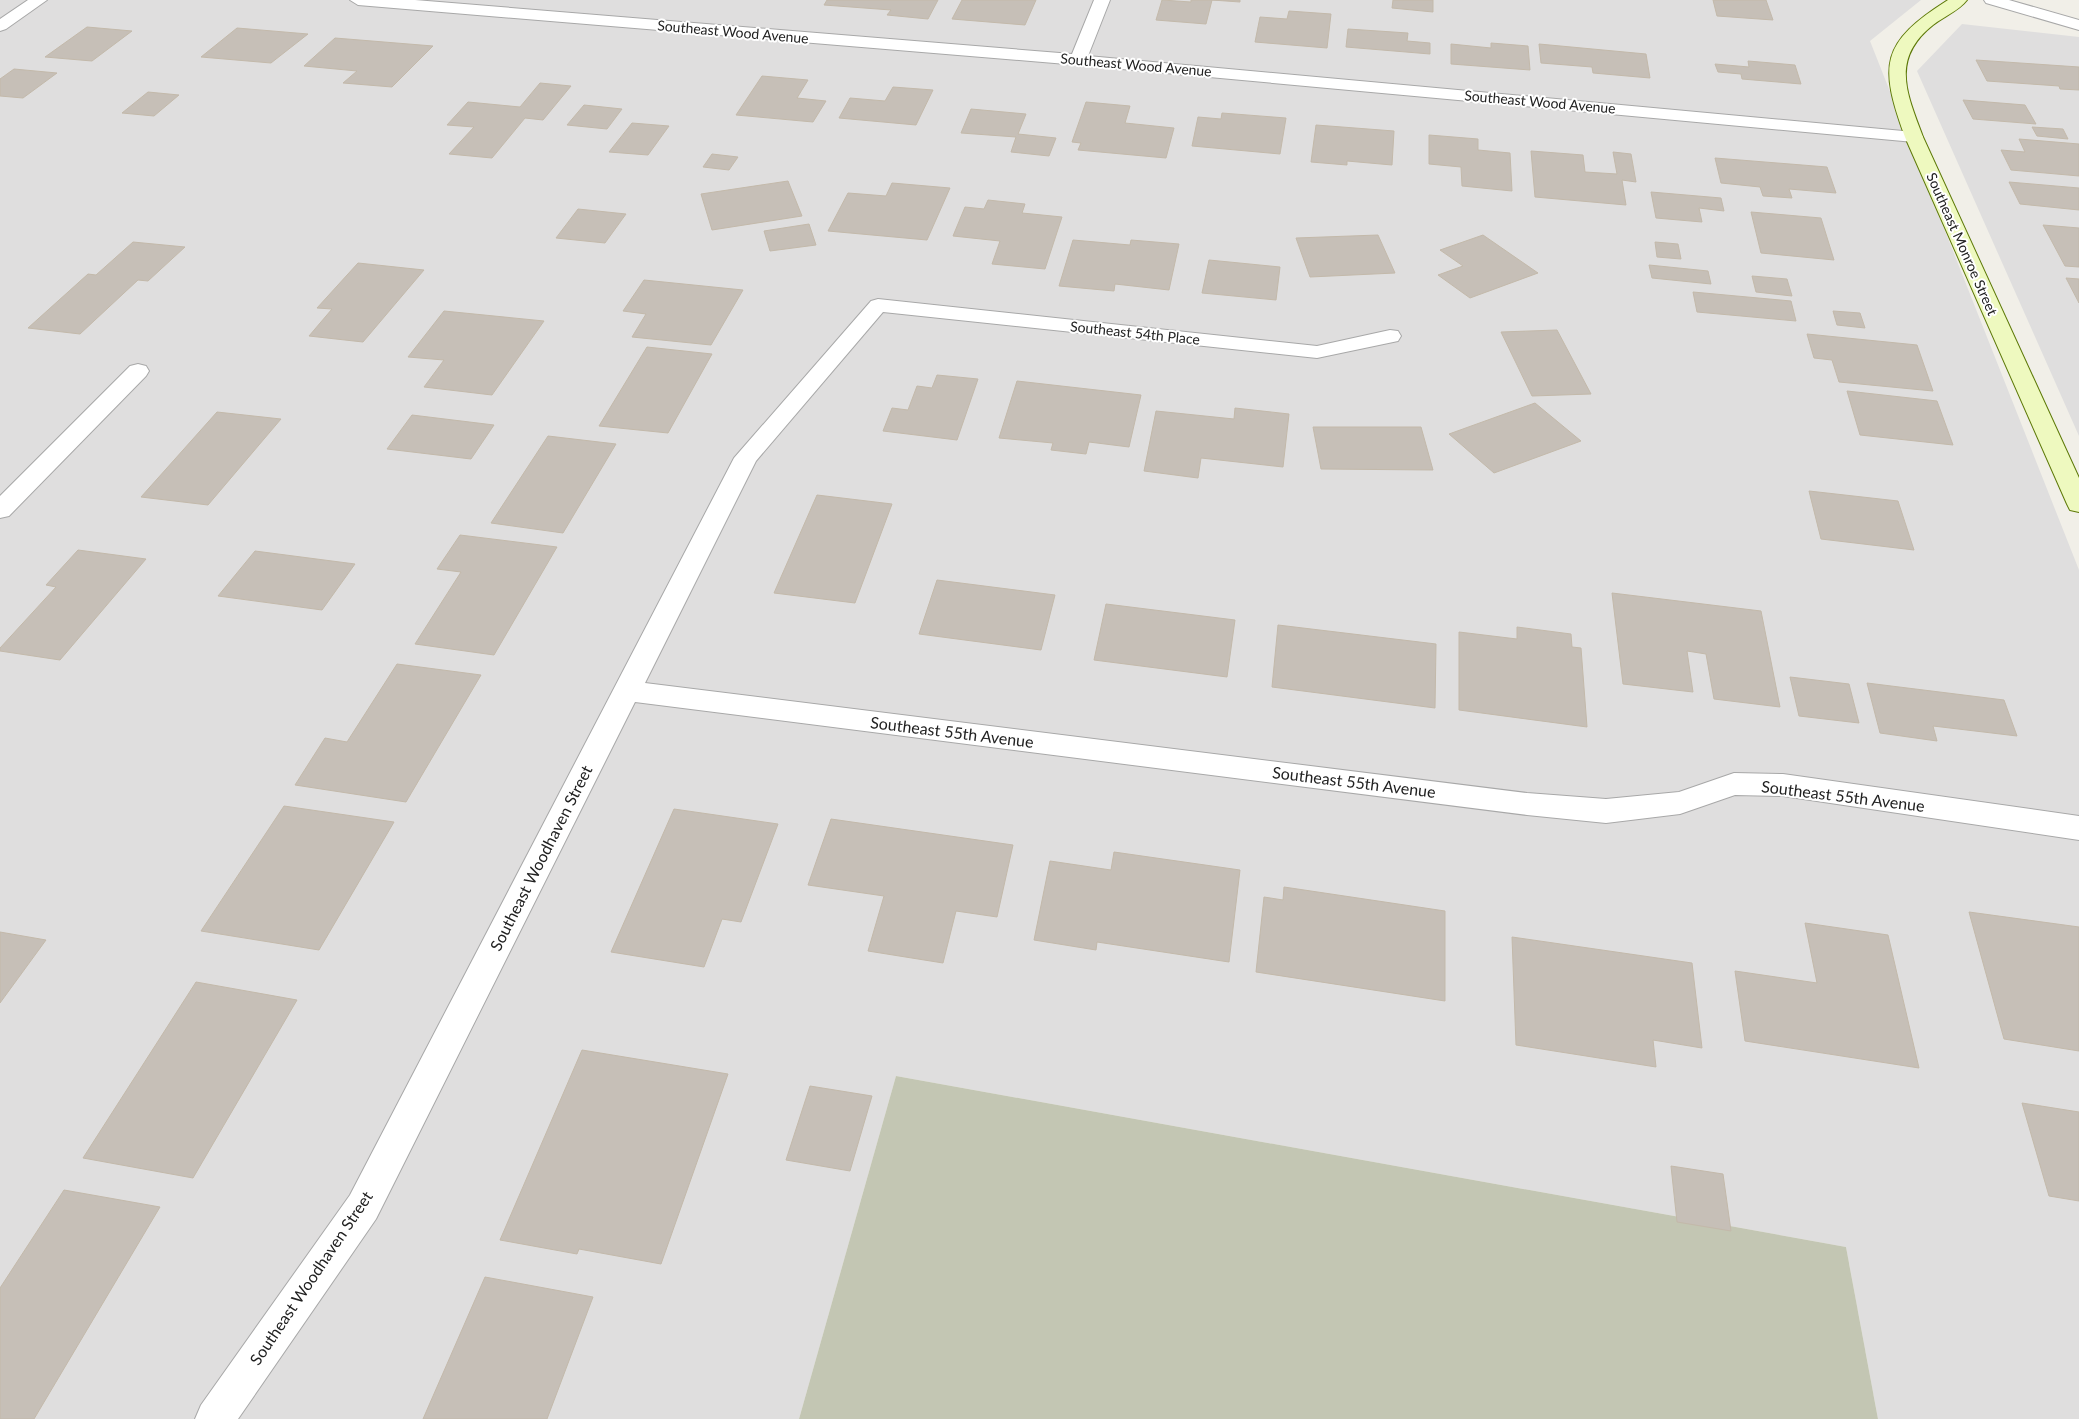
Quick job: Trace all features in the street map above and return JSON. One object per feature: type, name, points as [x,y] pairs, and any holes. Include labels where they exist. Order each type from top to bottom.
[{"type":"street","points":[[0,26],[39,0]]},
{"type":"street","name":"Southeast Wood Avenue","points":[[358,0],[1078,60],[1914,136]]},
{"type":"street","points":[[1078,60],[1102,0]]},
{"type":"street","name":"Southeast Monroe Street","points":[[1959,0],[1933,16],[1903,48],[1897,64],[1896,84],[1914,136],[2079,504]]},
{"type":"street","points":[[1992,0],[2079,25]]},
{"type":"street","name":"Southeast 54th Place","points":[[878,306],[1317,352],[1390,336]]},
{"type":"street","name":"Southeast Woodhaven Street","points":[[215,1419],[363,1206],[746,458],[878,306]]},
{"type":"street","points":[[0,510],[138,371]]},
{"type":"street","name":"Southeast 55th Avenue","points":[[626,691],[1526,804],[1606,811],[1680,803],[1734,784],[1783,784],[2079,828]]},
{"type":"shaded area","points":[[0,0],[1921,0],[1870,41],[2079,570],[2079,1419],[1878,1419],[1846,1247],[896,1076],[799,1419],[0,1419]]},
{"type":"shaded area","points":[[1962,24],[2079,37],[2079,436],[1917,71]]},
{"type":"shaded area","points":[[896,1076],[1846,1247],[1878,1419],[799,1419]]},
{"type":"building","points":[[827,0],[938,0],[928,19],[887,15],[891,10],[824,5]]},
{"type":"building","points":[[962,0],[1036,0],[1025,25],[952,19]]},
{"type":"building","points":[[1162,0],[1191,2],[1191,0],[1212,0],[1206,24],[1156,20]]},
{"type":"building","points":[[1212,0],[1240,0],[1240,2]]},
{"type":"building","points":[[1393,0],[1433,0],[1433,12],[1392,8]]},
{"type":"building","points":[[1713,0],[1766,0],[1773,20],[1717,16]]},
{"type":"building","points":[[1289,11],[1331,14],[1327,48],[1255,42],[1260,17],[1287,19]]},
{"type":"building","points":[[87,27],[132,31],[92,61],[45,57]]},
{"type":"building","points":[[237,28],[308,34],[271,63],[201,57]]},
{"type":"building","points":[[1348,29],[1408,33],[1407,41],[1430,43],[1430,54],[1346,47]]},
{"type":"building","points":[[335,38],[433,46],[392,87],[343,83],[357,71],[304,66]]},
{"type":"building","points":[[1491,43],[1528,46],[1530,70],[1451,64],[1451,44],[1491,48]]},
{"type":"building","points":[[1539,44],[1646,54],[1650,78],[1593,73],[1592,67],[1541,63]]},
{"type":"building","points":[[1976,60],[2079,67],[2079,90],[2060,89],[2059,86],[1987,81]]},
{"type":"building","points":[[1748,61],[1795,65],[1801,84],[1742,79],[1741,74],[1718,72],[1715,64],[1749,67]]},
{"type":"building","points":[[14,69],[57,73],[23,98],[0,96],[0,79]]},
{"type":"building","points":[[762,76],[808,80],[797,98],[826,101],[813,122],[736,115]]},
{"type":"building","points":[[540,83],[571,86],[543,120],[525,118],[492,158],[449,154],[474,127],[447,125],[468,102],[520,107]]},
{"type":"building","points":[[893,87],[933,90],[916,125],[839,118],[850,98],[885,101]]},
{"type":"building","points":[[148,92],[179,95],[154,116],[122,113]]},
{"type":"building","points":[[1963,100],[2025,105],[2036,124],[1973,119]]},
{"type":"building","points":[[1086,102],[1130,106],[1125,123],[1174,128],[1166,158],[1078,150],[1081,143],[1072,142]]},
{"type":"building","points":[[584,105],[622,109],[607,129],[567,125]]},
{"type":"building","points":[[971,109],[1026,114],[1018,134],[1056,138],[1049,156],[1011,152],[1016,137],[961,133]]},
{"type":"building","points":[[1222,113],[1286,118],[1280,154],[1192,146],[1198,117],[1221,119]]},
{"type":"building","points":[[632,123],[669,126],[648,155],[609,152]]},
{"type":"building","points":[[1316,125],[1394,131],[1392,165],[1347,161],[1347,165],[1311,162]]},
{"type":"building","points":[[2032,127],[2063,129],[2068,139],[2037,136]]},
{"type":"building","points":[[1429,135],[1478,139],[1478,150],[1510,153],[1512,191],[1462,186],[1461,167],[1429,164]]},
{"type":"building","points":[[2019,139],[2079,144],[2079,176],[2011,170],[2001,150],[2025,152]]},
{"type":"building","points":[[1531,151],[1583,155],[1585,172],[1617,174],[1613,152],[1631,154],[1636,182],[1622,180],[1626,205],[1535,197]]},
{"type":"building","points":[[712,154],[738,157],[729,170],[703,167]]},
{"type":"building","points":[[1715,158],[1827,167],[1836,193],[1789,189],[1792,198],[1763,196],[1760,187],[1721,183]]},
{"type":"building","points":[[788,181],[802,216],[712,230],[701,194]]},
{"type":"building","points":[[2009,182],[2079,188],[2079,210],[2020,204]]},
{"type":"building","points":[[892,183],[950,188],[927,240],[828,231],[848,193],[886,196]]},
{"type":"building","points":[[1651,192],[1721,198],[1724,211],[1699,208],[1702,222],[1656,218]]},
{"type":"building","points":[[988,200],[1025,204],[1022,213],[1062,217],[1045,269],[992,264],[1000,241],[953,236],[965,207],[984,209]]},
{"type":"building","points":[[578,209],[626,214],[605,243],[556,238]]},
{"type":"building","points":[[1751,212],[1821,218],[1834,260],[1761,253]]},
{"type":"building","points":[[809,224],[816,245],[770,251],[764,231]]},
{"type":"building","points":[[2043,225],[2079,228],[2079,267],[2065,266]]},
{"type":"building","points":[[1378,235],[1395,273],[1310,277],[1296,238]]},
{"type":"building","points":[[1483,235],[1538,273],[1470,298],[1438,275],[1463,266],[1440,250]]},
{"type":"building","points":[[1073,240],[1130,245],[1131,240],[1179,244],[1169,290],[1115,284],[1114,291],[1059,286]]},
{"type":"building","points":[[133,242],[185,247],[148,281],[138,280],[80,334],[28,328],[88,274],[96,275]]},
{"type":"building","points":[[1655,242],[1678,244],[1681,259],[1657,257]]},
{"type":"building","points":[[1209,260],[1280,267],[1276,300],[1202,293]]},
{"type":"building","points":[[358,263],[424,270],[363,342],[309,336],[332,309],[317,308]]},
{"type":"building","points":[[1649,265],[1708,271],[1711,284],[1652,278]]},
{"type":"building","points":[[1752,276],[1787,279],[1792,296],[1756,292]]},
{"type":"building","points":[[2066,278],[2079,279],[2079,303]]},
{"type":"building","points":[[644,280],[743,290],[711,345],[632,337],[646,314],[623,311]]},
{"type":"building","points":[[1693,292],[1791,301],[1796,321],[1697,312]]},
{"type":"building","points":[[444,311],[544,321],[492,395],[424,387],[444,360],[408,357]]},
{"type":"building","points":[[1833,311],[1860,313],[1865,328],[1837,325]]},
{"type":"building","points":[[1557,330],[1591,394],[1532,396],[1501,332]]},
{"type":"building","points":[[1807,334],[1917,345],[1933,391],[1839,382],[1832,360],[1814,358]]},
{"type":"building","points":[[647,347],[712,354],[668,433],[599,426]]},
{"type":"building","points":[[937,375],[978,379],[957,440],[883,431],[892,408],[908,410],[917,386],[932,388]]},
{"type":"building","points":[[1017,381],[1141,395],[1129,447],[1089,442],[1086,454],[1051,450],[1053,443],[999,438]]},
{"type":"building","points":[[1847,391],[1937,401],[1953,445],[1860,435]]},
{"type":"building","points":[[1535,403],[1581,441],[1494,473],[1449,434]]},
{"type":"building","points":[[1235,408],[1289,414],[1283,467],[1201,458],[1198,478],[1144,471],[1156,411],[1234,419]]},
{"type":"building","points":[[217,412],[281,419],[208,505],[141,497]]},
{"type":"building","points":[[412,415],[494,425],[471,459],[387,449]]},
{"type":"building","points":[[1313,427],[1421,427],[1433,470],[1321,469]]},
{"type":"building","points":[[548,436],[616,444],[563,533],[491,523]]},
{"type":"building","points":[[1809,491],[1898,501],[1914,550],[1821,539]]},
{"type":"building","points":[[817,495],[892,504],[855,603],[774,593]]},
{"type":"building","points":[[460,535],[557,547],[494,655],[415,644],[461,572],[437,569]]},
{"type":"building","points":[[78,550],[146,559],[60,660],[0,651],[0,648],[56,587],[46,585]]},
{"type":"building","points":[[255,551],[355,564],[322,610],[218,596]]},
{"type":"building","points":[[937,580],[1055,595],[1041,650],[919,634]]},
{"type":"building","points":[[1612,593],[1761,611],[1780,707],[1714,699],[1706,654],[1687,651],[1693,692],[1623,684]]},
{"type":"building","points":[[1106,604],[1235,620],[1227,677],[1094,660]]},
{"type":"building","points":[[1278,625],[1436,644],[1435,708],[1272,687]]},
{"type":"building","points":[[1517,627],[1571,634],[1572,647],[1581,648],[1587,727],[1459,710],[1459,632],[1517,639]]},
{"type":"building","points":[[397,664],[481,675],[406,802],[295,785],[325,738],[347,742]]},
{"type":"building","points":[[1790,677],[1849,684],[1859,723],[1799,716]]},
{"type":"building","points":[[1867,683],[2004,700],[2017,736],[1933,726],[1937,741],[1880,733]]},
{"type":"building","points":[[284,806],[394,822],[319,950],[201,931]]},
{"type":"building","points":[[674,809],[778,824],[741,922],[722,919],[704,967],[611,952]]},
{"type":"building","points":[[831,819],[1013,845],[997,917],[956,911],[943,963],[868,951],[884,896],[808,885]]},
{"type":"building","points":[[1114,852],[1240,870],[1229,962],[1097,942],[1096,950],[1034,940],[1050,861],[1111,870]]},
{"type":"building","points":[[1284,887],[1445,911],[1445,1001],[1256,972],[1264,897],[1283,900]]},
{"type":"building","points":[[1969,912],[2079,927],[2079,1051],[2004,1039]]},
{"type":"building","points":[[1805,923],[1888,935],[1919,1068],[1745,1041],[1735,971],[1817,983]]},
{"type":"building","points":[[0,932],[46,940],[0,1003]]},
{"type":"building","points":[[1512,937],[1692,963],[1702,1048],[1653,1040],[1656,1067],[1516,1045]]},
{"type":"building","points":[[196,982],[297,1000],[193,1178],[83,1158]]},
{"type":"building","points":[[582,1050],[728,1074],[661,1264],[579,1249],[577,1254],[500,1240]]},
{"type":"building","points":[[810,1086],[872,1096],[850,1171],[786,1160]]},
{"type":"building","points":[[2022,1103],[2079,1112],[2079,1201],[2049,1196]]},
{"type":"building","points":[[1671,1166],[1723,1174],[1731,1231],[1677,1222]]},
{"type":"building","points":[[64,1190],[160,1207],[34,1419],[0,1419],[0,1288]]},
{"type":"building","points":[[485,1277],[593,1297],[547,1419],[423,1419]]}]
